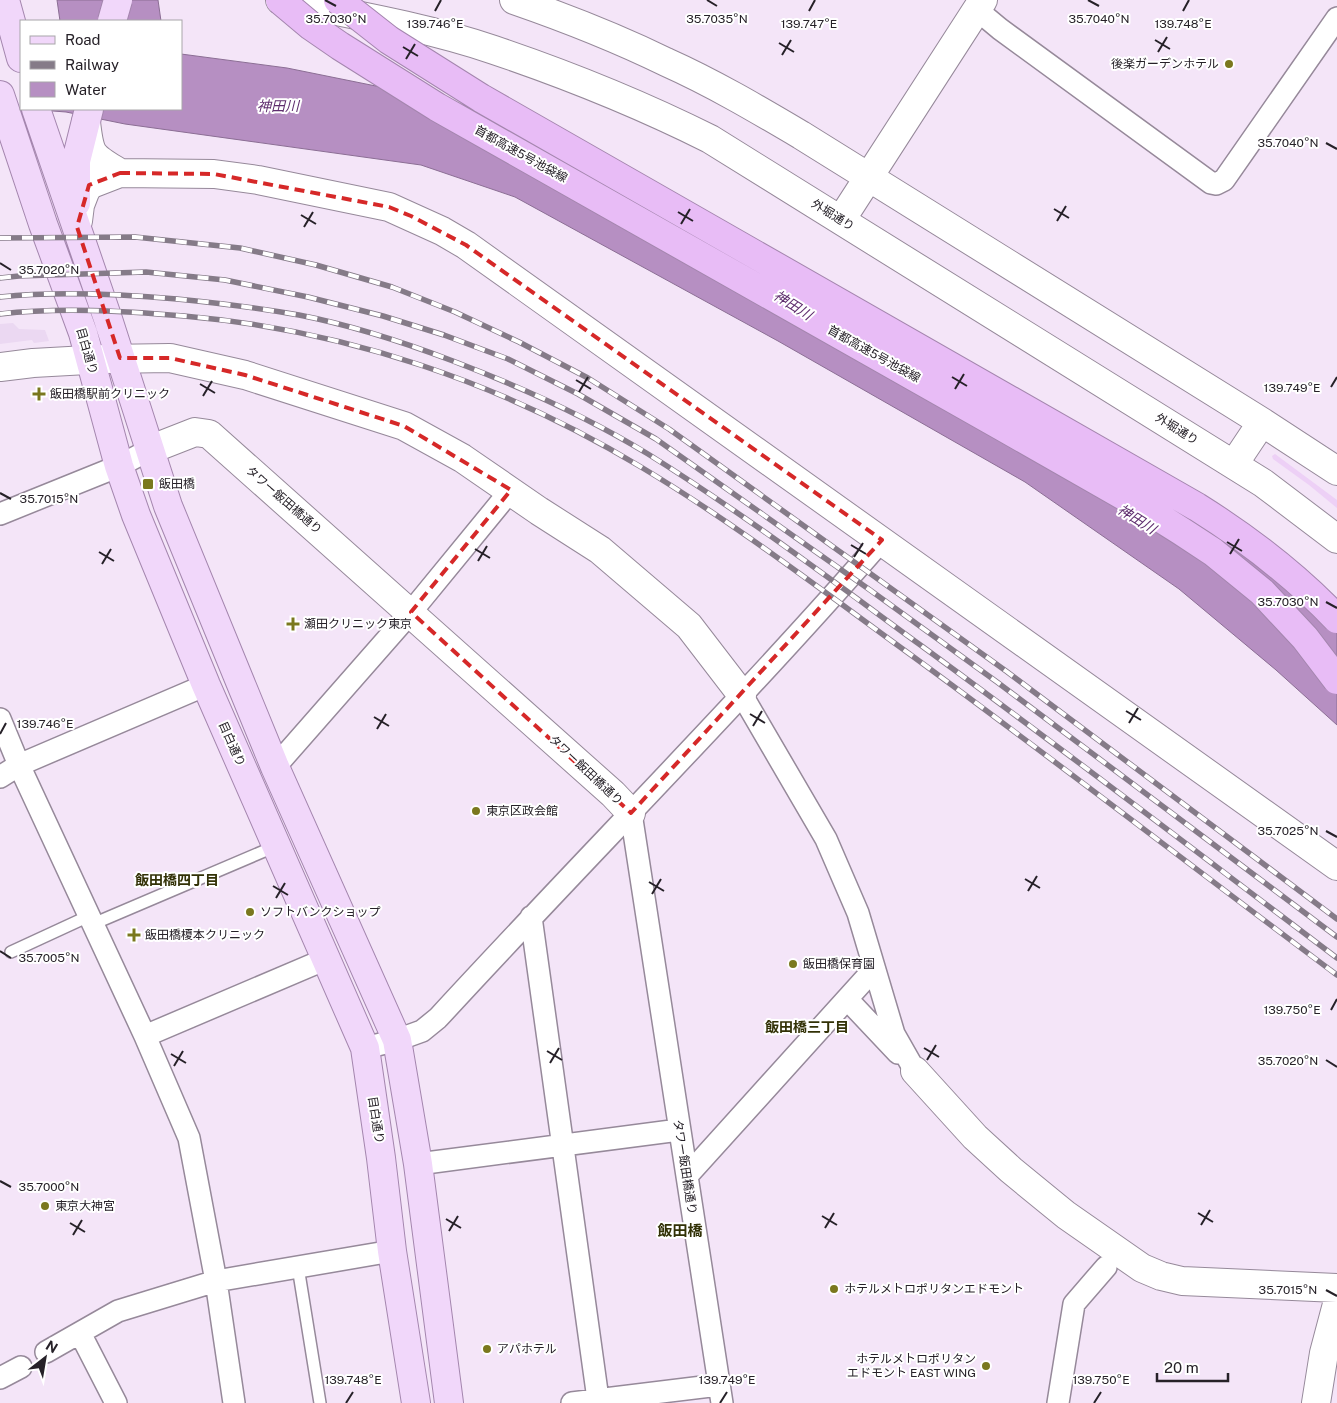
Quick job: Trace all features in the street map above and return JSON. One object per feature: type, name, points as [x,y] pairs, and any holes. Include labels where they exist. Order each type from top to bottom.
[{"type":"highway","name":"首都高速5号池袋線","points":[[280,0],[311,26],[340,46],[437,107],[1060,459],[1181,531],[1213,552],[1262,592],[1305,638],[1337,680]]},
{"type":"highway","points":[[338,0],[389,40],[481,98],[1197,507],[1231,529],[1285,569],[1337,618]]},
{"type":"main road","points":[[112,20],[118,0]]},
{"type":"main road","name":"目白通り","points":[[3,105],[43,224],[83,333],[119,466],[136,514],[206,685],[365,1048],[392,1251],[416,1403]]},
{"type":"main road","points":[[37,112],[77,227],[168,506],[275,767],[396,1040],[418,1164],[449,1403]]},
{"type":"main road","points":[[77,227],[76,161],[87,115]]},
{"type":"street","name":"外堀通り","points":[[280,0],[417,29],[492,49],[613,94],[665,116],[710,139],[1234,464],[1263,483],[1337,539]]},
{"type":"street","points":[[514,0],[592,29],[666,62],[741,100],[869,177],[1262,422],[1337,471]]},
{"type":"street","points":[[842,220],[975,3],[1023,46],[1211,183],[1216,184],[1224,180],[1337,18]]},
{"type":"street","points":[[87,115],[89,146],[92,154],[120,173]]},
{"type":"street","points":[[77,227],[80,205],[85,192],[89,186],[96,182],[120,173],[214,174],[258,180],[389,207],[442,231],[466,245],[882,540],[1337,866]]},
{"type":"street","points":[[0,367],[33,363],[120,358],[170,358],[245,375],[404,426],[462,458],[600,550],[689,626],[742,695],[826,839],[858,913],[894,1034],[916,1071]]},
{"type":"street","points":[[1234,464],[1262,422]]},
{"type":"street","name":"タワー飯田橋通り","points":[[149,450],[195,432],[209,434],[411,612],[613,794],[631,814],[720,1394]]},
{"type":"street","points":[[0,514],[119,466],[149,450]]},
{"type":"street","points":[[275,767],[411,612],[511,490]]},
{"type":"street","points":[[365,1048],[422,1031],[438,1018],[799,634],[882,540]]},
{"type":"street","points":[[0,777],[19,765],[206,685]]},
{"type":"street","points":[[0,719],[19,765],[189,1138],[216,1281],[234,1403]]},
{"type":"street","points":[[531,917],[596,1401]]},
{"type":"street","points":[[144,1036],[326,959]]},
{"type":"street","points":[[687,1176],[874,969]]},
{"type":"street","points":[[847,999],[916,1071],[975,1137],[1011,1170],[1066,1215],[1142,1268],[1161,1276],[1182,1281],[1337,1288]]},
{"type":"street","points":[[418,1164],[680,1130]]},
{"type":"street","points":[[46,1352],[118,1311],[216,1281],[392,1251]]},
{"type":"street","points":[[1058,1403],[1074,1304],[1106,1267]]},
{"type":"street","points":[[1316,1403],[1324,1354],[1337,1304]]},
{"type":"street","points":[[80,1333],[116,1403]]},
{"type":"street","points":[[0,1378],[21,1367]]},
{"type":"street","points":[[572,1403],[720,1394]]},
{"type":"lane","points":[[11,952],[276,846]]},
{"type":"lane","points":[[298,1267],[320,1403]]},
{"type":"highlighted area","points":[[120,173],[214,174],[389,207],[411,216],[466,245],[882,540],[631,813],[411,612],[511,490],[404,426],[245,375],[170,358],[120,358],[77,227],[89,185]]},
{"type":"shaded area","points":[[13,323],[19,329],[45,330],[49,341],[34,343],[32,340],[0,344],[0,324]]},
{"type":"shaded area","points":[[1275,454],[1337,500],[1337,508],[1273,459],[1272,456]]},
{"type":"water","points":[[57,0],[158,0],[161,20],[60,20]]},
{"type":"water","name":"神田川","points":[[182,54],[287,68],[435,98],[547,134],[1178,504],[1337,624],[1337,725],[1276,670],[1179,589],[1025,482],[778,341],[515,197],[421,165],[125,124],[66,112],[40,110],[182,110]]},
{"type":"pier","points":[[20,46],[20,110],[22,110],[21,111],[0,109],[0,50]]},
{"type":"railway","points":[[0,238],[135,237],[240,248],[316,265],[392,287],[455,312],[519,342],[588,378],[669,429],[1006,671],[1337,919]]},
{"type":"railway","points":[[0,278],[146,272],[225,280],[308,297],[383,316],[444,335],[508,359],[578,394],[656,439],[997,682],[1337,937]]},
{"type":"railway","points":[[0,297],[66,294],[133,296],[208,302],[299,315],[357,329],[434,354],[553,403],[601,427],[648,454],[785,546],[1024,722],[1337,958]]},
{"type":"railway","points":[[0,314],[92,310],[184,316],[244,323],[304,334],[363,348],[421,365],[478,386],[534,410],[588,437],[641,467],[707,509],[772,554],[1010,728],[1337,975]]},
{"type":"place","name":"後楽ガーデンホテル","points":[[1229,64]]},
{"type":"place","name":"飯田橋駅前クリニック","points":[[39,394]]},
{"type":"place","name":"飯田橋","points":[[148,484]]},
{"type":"place","name":"瀬田クリニック東京","points":[[293,624]]},
{"type":"place","name":"東京区政会館","points":[[476,811]]},
{"type":"place","name":"ソフトバンクショップ","points":[[250,912]]},
{"type":"place","name":"飯田橋榎本クリニック","points":[[134,935]]},
{"type":"place","name":"飯田橋保育園","points":[[793,964]]},
{"type":"place","name":"東京大神宮","points":[[45,1206]]},
{"type":"place","name":"ホテルメトロポリタンエドモント","points":[[834,1289]]},
{"type":"place","name":"アパホテル","points":[[487,1349]]},
{"type":"place","name":"ホテルメトロポリタン エドモント EAST WING","points":[[986,1366]]},
{"type":"district","name":"飯田橋四丁目","points":[[177,880]]},
{"type":"district","name":"飯田橋三丁目","points":[[807,1027]]},
{"type":"district","name":"飯田橋","points":[[680,1231]]}]
